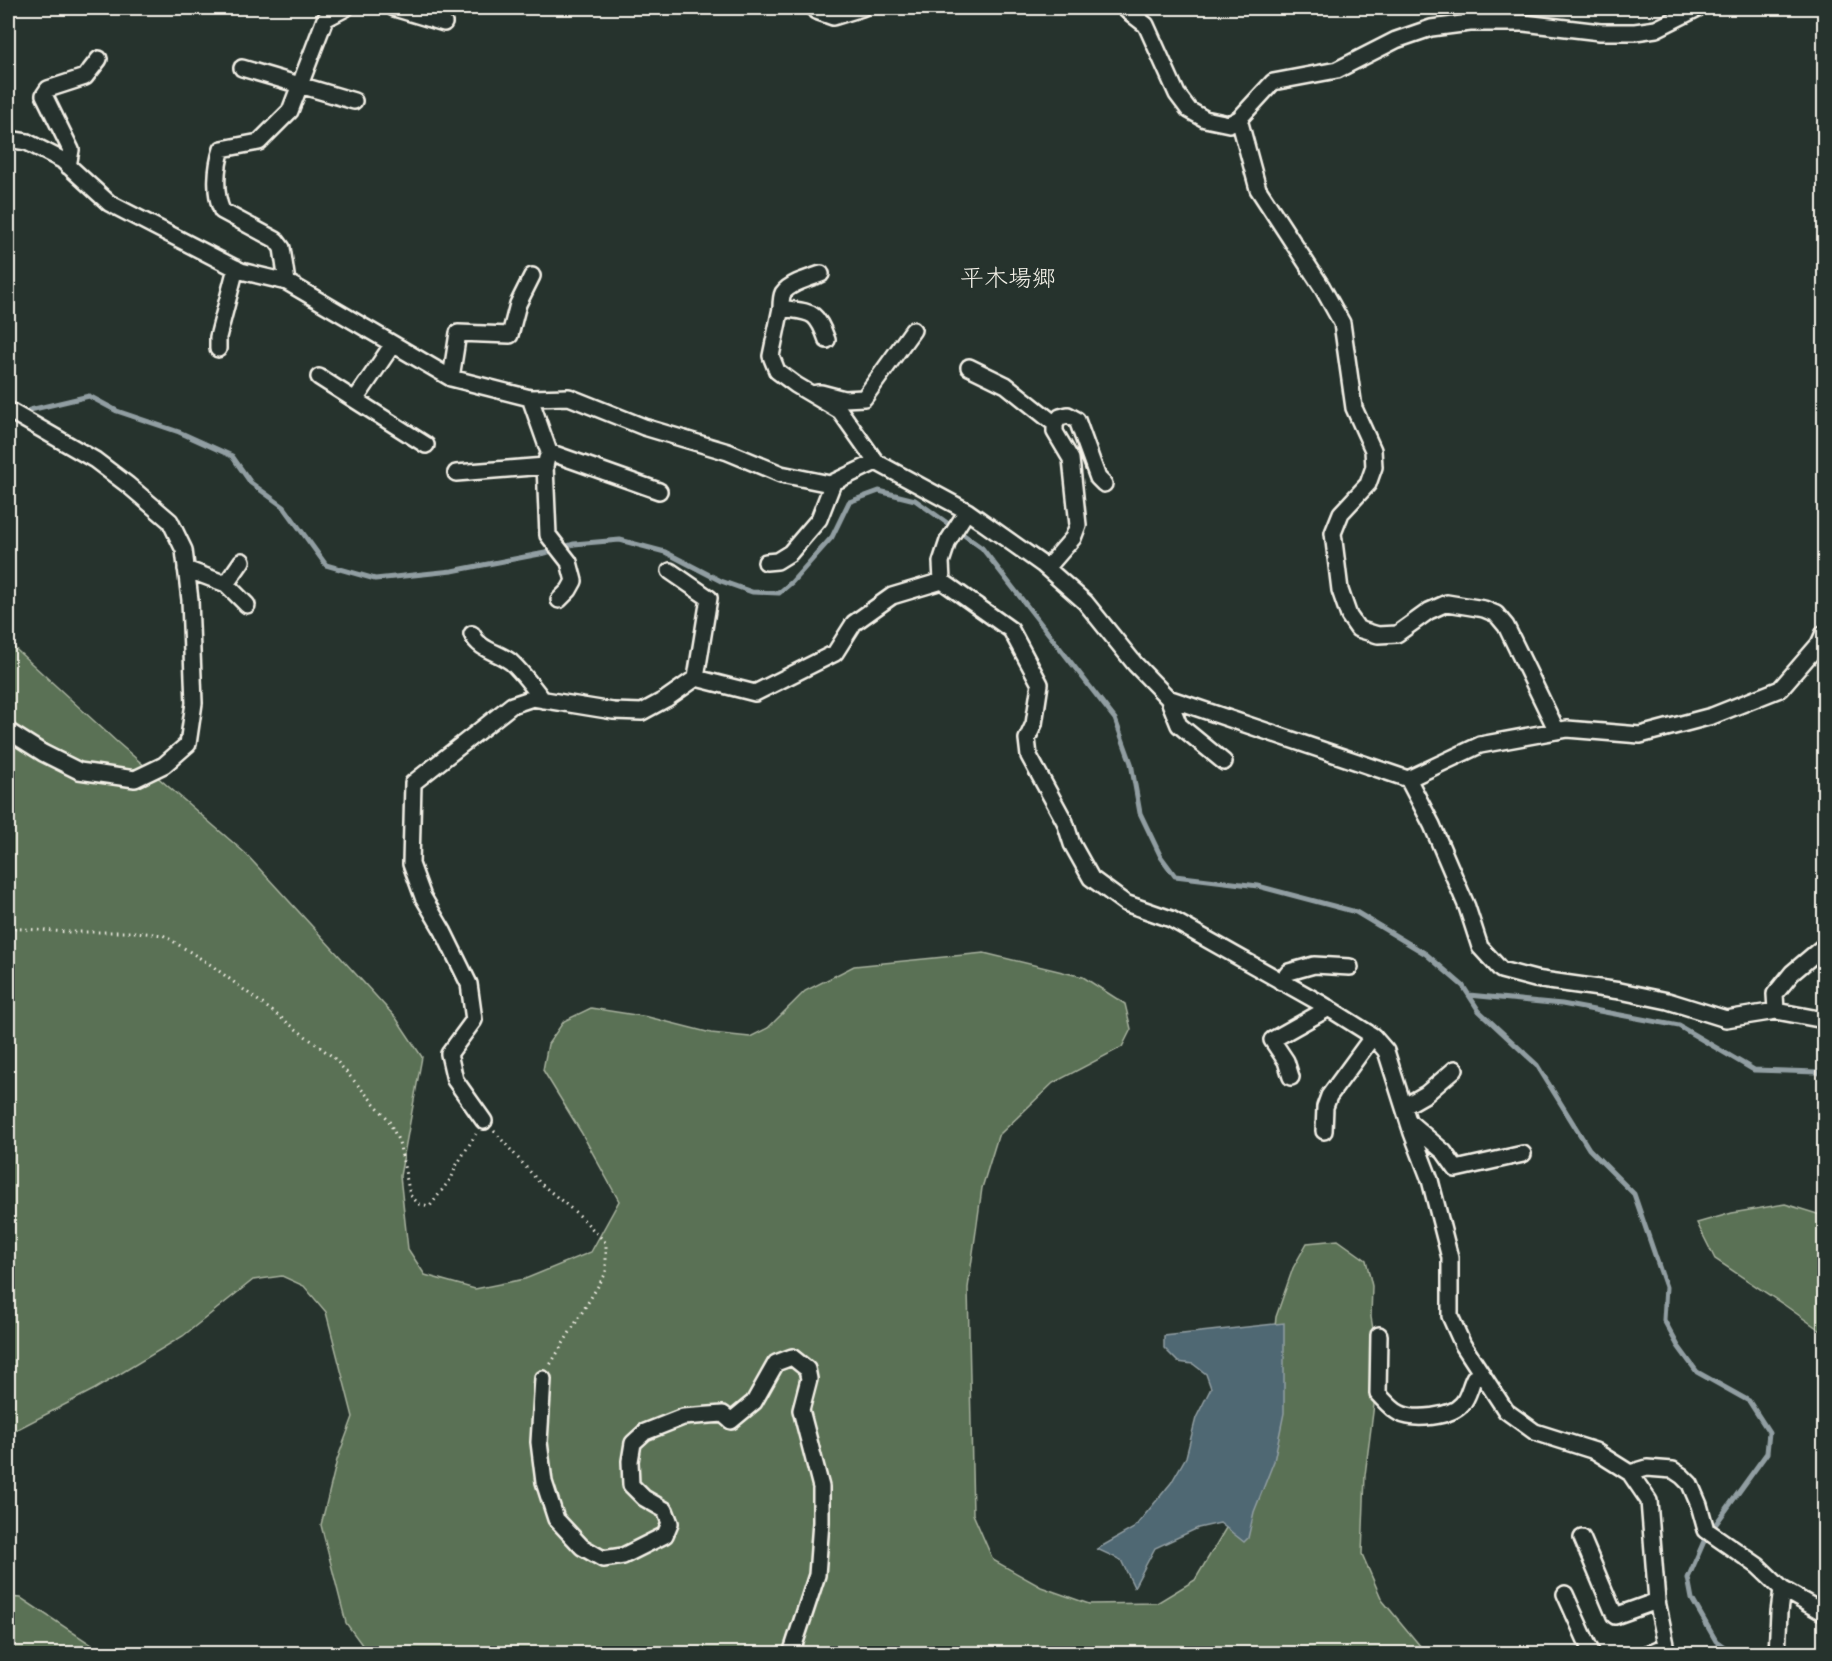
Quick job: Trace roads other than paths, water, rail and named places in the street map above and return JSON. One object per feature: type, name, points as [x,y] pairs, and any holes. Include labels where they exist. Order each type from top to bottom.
[{"type":"street","points":[[287,282],[282,248],[276,240],[222,211],[218,202],[217,163],[222,149],[259,142],[290,111],[325,19],[346,8]]},
{"type":"street","points":[[394,8],[444,23]]},
{"type":"street","points":[[814,8],[833,16],[862,8]]},
{"type":"street","points":[[1124,8],[1146,25],[1177,94],[1189,110],[1205,119],[1229,124],[1239,119],[1273,82],[1337,70],[1396,40],[1469,15],[1600,32],[1635,32],[1656,29],[1698,8]]},
{"type":"street","points":[[68,166],[71,150],[45,95],[48,89],[85,77],[99,58]]},
{"type":"street","points":[[242,68],[354,101]]},
{"type":"street","points":[[1239,119],[1258,189],[1342,322],[1354,408],[1373,450],[1374,467],[1368,484],[1341,513],[1334,533],[1340,590],[1349,616],[1358,629],[1378,635],[1397,634],[1429,611],[1447,603],[1484,609],[1496,614],[1506,626],[1557,731]]},
{"type":"street","points":[[8,139],[27,142],[62,160],[108,203],[236,268],[287,282],[451,378],[530,398],[569,397],[644,427],[728,452],[781,474],[830,484],[876,462]]},
{"type":"street","points":[[218,349],[218,337],[236,268]]},
{"type":"street","points":[[821,274],[787,289],[782,295],[771,356],[777,371],[840,411],[876,462],[1047,568],[1085,602],[1135,663],[1168,698],[1179,725],[1224,762]]},
{"type":"street","points":[[451,378],[458,333],[510,335],[518,304],[532,276]]},
{"type":"street","points":[[781,308],[813,314],[821,322],[827,340]]},
{"type":"street","points":[[811,394],[821,393],[844,399],[864,398],[913,330]]},
{"type":"street","points":[[355,400],[393,344]]},
{"type":"street","points":[[969,367],[1006,385],[1055,424]]},
{"type":"street","points":[[319,377],[426,445]]},
{"type":"street","points":[[530,398],[547,459],[548,535],[569,562],[574,581],[559,600]]},
{"type":"street","points":[[8,410],[95,460],[170,521],[184,550],[194,703],[188,744],[164,765],[135,779],[79,771],[43,753],[8,731]]},
{"type":"street","points":[[1047,568],[1073,538],[1078,525],[1071,459],[1055,432],[1055,424],[1060,417],[1068,415],[1077,420],[1098,478],[1104,484]]},
{"type":"street","points":[[456,473],[547,459],[659,491]]},
{"type":"street","points":[[766,562],[777,561],[790,554],[819,519],[833,483]]},
{"type":"street","points":[[942,581],[941,562],[950,539],[964,515]]},
{"type":"street","points":[[226,584],[242,561]]},
{"type":"street","points":[[186,569],[226,584],[247,605]]},
{"type":"street","points":[[484,1121],[455,1080],[449,1054],[474,1020],[469,984],[423,897],[411,864],[413,783],[512,705],[533,698],[613,711],[642,712],[696,678],[709,598],[670,571]]},
{"type":"street","points":[[696,678],[755,693],[836,653],[854,623],[892,596],[942,581]]},
{"type":"street","points":[[942,581],[1011,630],[1040,684],[1035,724],[1027,739],[1029,756],[1060,812],[1072,844],[1091,878],[1125,903],[1171,919],[1329,1008],[1373,1036],[1386,1051],[1430,1180],[1450,1258],[1450,1316],[1463,1345],[1506,1411],[1535,1432],[1595,1451],[1630,1473],[1648,1501],[1657,1601],[1667,1649],[1647,1653]]},
{"type":"street","points":[[1408,779],[1480,745],[1567,729],[1640,735],[1712,716],[1780,689],[1820,644],[1824,633]]},
{"type":"street","points":[[472,634],[475,641],[483,647],[509,661],[543,700]]},
{"type":"street","points":[[1168,698],[1408,779],[1432,825],[1467,907],[1480,947],[1501,970],[1535,979],[1620,991],[1668,1001],[1725,1019],[1776,1011],[1824,1020]]},
{"type":"street","points":[[1776,1011],[1775,994],[1792,973],[1824,946]]},
{"type":"street","points":[[1281,982],[1289,972],[1314,965],[1350,967]]},
{"type":"street","points":[[1291,1077],[1286,1061],[1272,1040],[1329,1008]]},
{"type":"street","points":[[1324,1131],[1325,1107],[1329,1096],[1373,1036]]},
{"type":"street","points":[[1405,1106],[1426,1094],[1455,1069]]},
{"type":"street","points":[[1409,1122],[1444,1152],[1456,1169],[1523,1154]]},
{"type":"street","points":[[1379,1335],[1378,1394],[1398,1413],[1415,1418],[1455,1410],[1464,1402],[1474,1378],[1484,1377]]},
{"type":"street","points":[[543,1379],[539,1442],[544,1482],[556,1519],[582,1547],[603,1559],[622,1556],[665,1535],[670,1523],[664,1510],[644,1498],[631,1485],[630,1461],[633,1443],[645,1432],[683,1417],[723,1414],[731,1421],[754,1402],[776,1363],[792,1357],[807,1369],[809,1379],[801,1410],[821,1487],[821,1522],[817,1575],[791,1653]]},
{"type":"street","points":[[1630,1473],[1647,1468],[1672,1470],[1682,1476],[1690,1484],[1711,1533],[1758,1566],[1782,1589],[1824,1613]]},
{"type":"street","points":[[1582,1538],[1615,1616],[1657,1601]]},
{"type":"street","points":[[1777,1653],[1782,1589]]},
{"type":"street","points":[[1565,1594],[1592,1653]]},
{"type":"water","points":[[1284,1323],[1284,1413],[1274,1461],[1254,1512],[1248,1538],[1244,1542],[1220,1523],[1198,1528],[1155,1548],[1134,1587],[1121,1560],[1097,1549],[1134,1528],[1171,1483],[1186,1457],[1196,1418],[1211,1388],[1206,1374],[1193,1364],[1178,1362],[1164,1348],[1164,1336]]},
{"type":"waterway","points":[[8,422],[30,410],[89,396],[117,411],[179,432],[232,456],[251,483],[284,507],[326,565],[375,579],[452,571],[545,553],[574,544],[620,540],[665,552],[721,581],[752,592],[779,593],[792,582],[832,537],[849,502],[879,491],[915,500],[982,548],[1115,719],[1131,763],[1140,813],[1161,857],[1175,876],[1258,886],[1356,912],[1426,954],[1463,986],[1479,1011],[1537,1065],[1589,1149],[1634,1194],[1666,1287],[1664,1320],[1678,1346],[1697,1372],[1749,1401],[1769,1432],[1767,1453],[1705,1539],[1688,1578],[1692,1599],[1716,1641],[1734,1654]]},
{"type":"waterway","points":[[1469,995],[1562,1004],[1679,1026],[1754,1070],[1817,1072],[1824,1075]]},
{"type":"district","name":"平木場郷","points":[[1008,280]]}]
